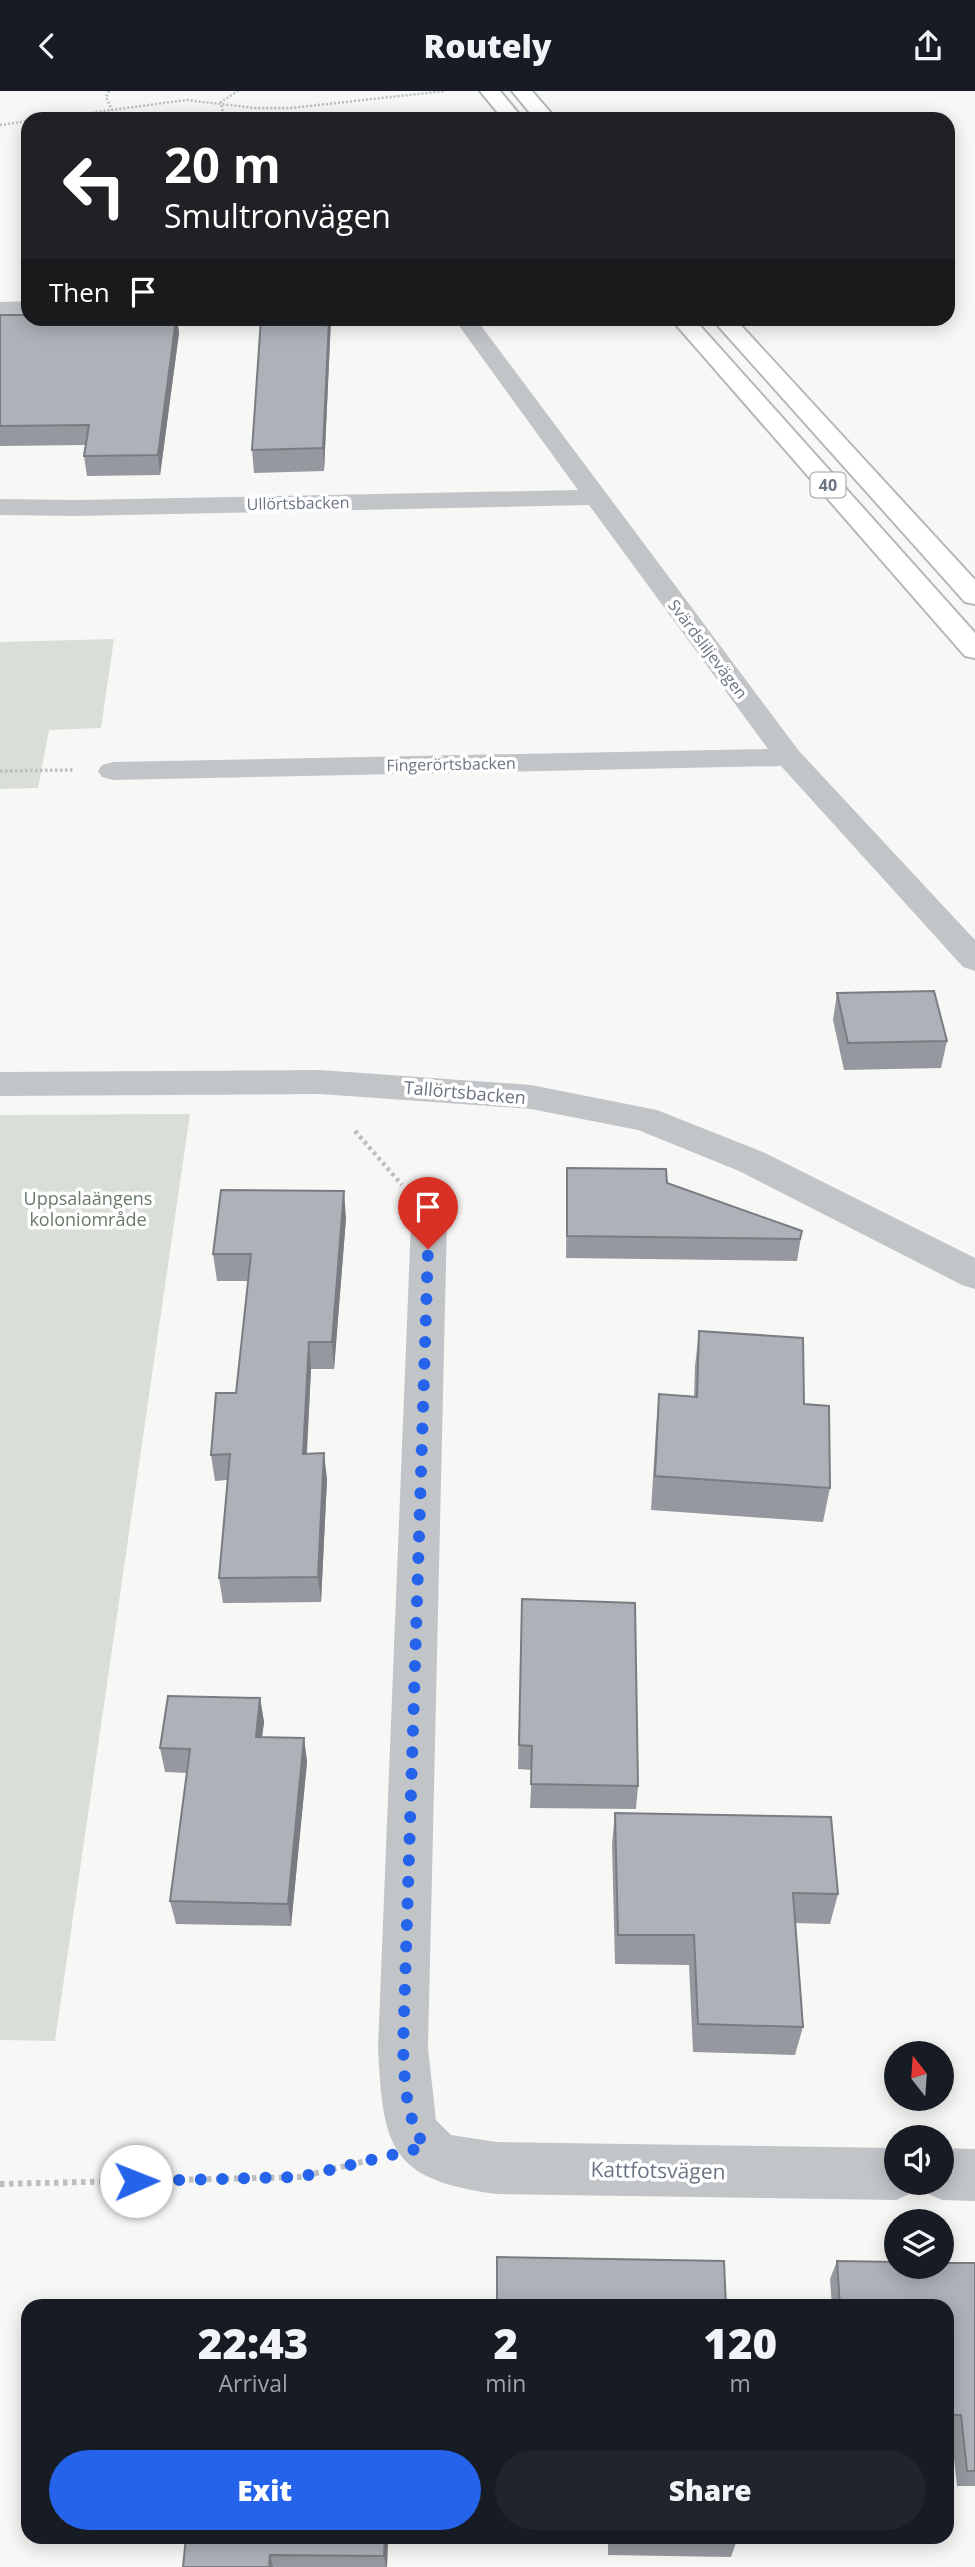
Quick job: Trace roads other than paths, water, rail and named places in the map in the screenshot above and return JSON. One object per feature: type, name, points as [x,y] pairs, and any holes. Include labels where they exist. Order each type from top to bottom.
[{"type":"highway","points":[[490,91],[507,112]]},
{"type":"highway","points":[[522,91],[540,112]]},
{"type":"highway","name":"40","points":[[688,326],[975,650]]},
{"type":"highway","points":[[729,326],[975,596]]},
{"type":"street","points":[[0,309],[21,308]]},
{"type":"street","name":"Svärdsliljevägen","points":[[470,326],[789,757],[975,960]]},
{"type":"street","name":"Ullörtsbacken","points":[[0,507],[77,508],[596,497]]},
{"type":"street","name":"Fingerörtsbacken","points":[[113,772],[789,757]]},
{"type":"street","name":"Tallörtsbacken","points":[[0,1084],[320,1082],[430,1087],[531,1097],[645,1119],[752,1162],[975,1275]]},
{"type":"street","name":"Kattfotsvägen","points":[[429,1221],[403,2048],[406,2099],[413,2129],[425,2147],[456,2162],[497,2168],[884,2173]]},
{"type":"street","name":"Tallörtsbacken","points":[[901,1239],[950,1250],[975,1247]]},
{"type":"street","points":[[954,2174],[975,2175]]},
{"type":"park label","name":"Uppsalaängens koloniområde","points":[[88,1208]]}]
